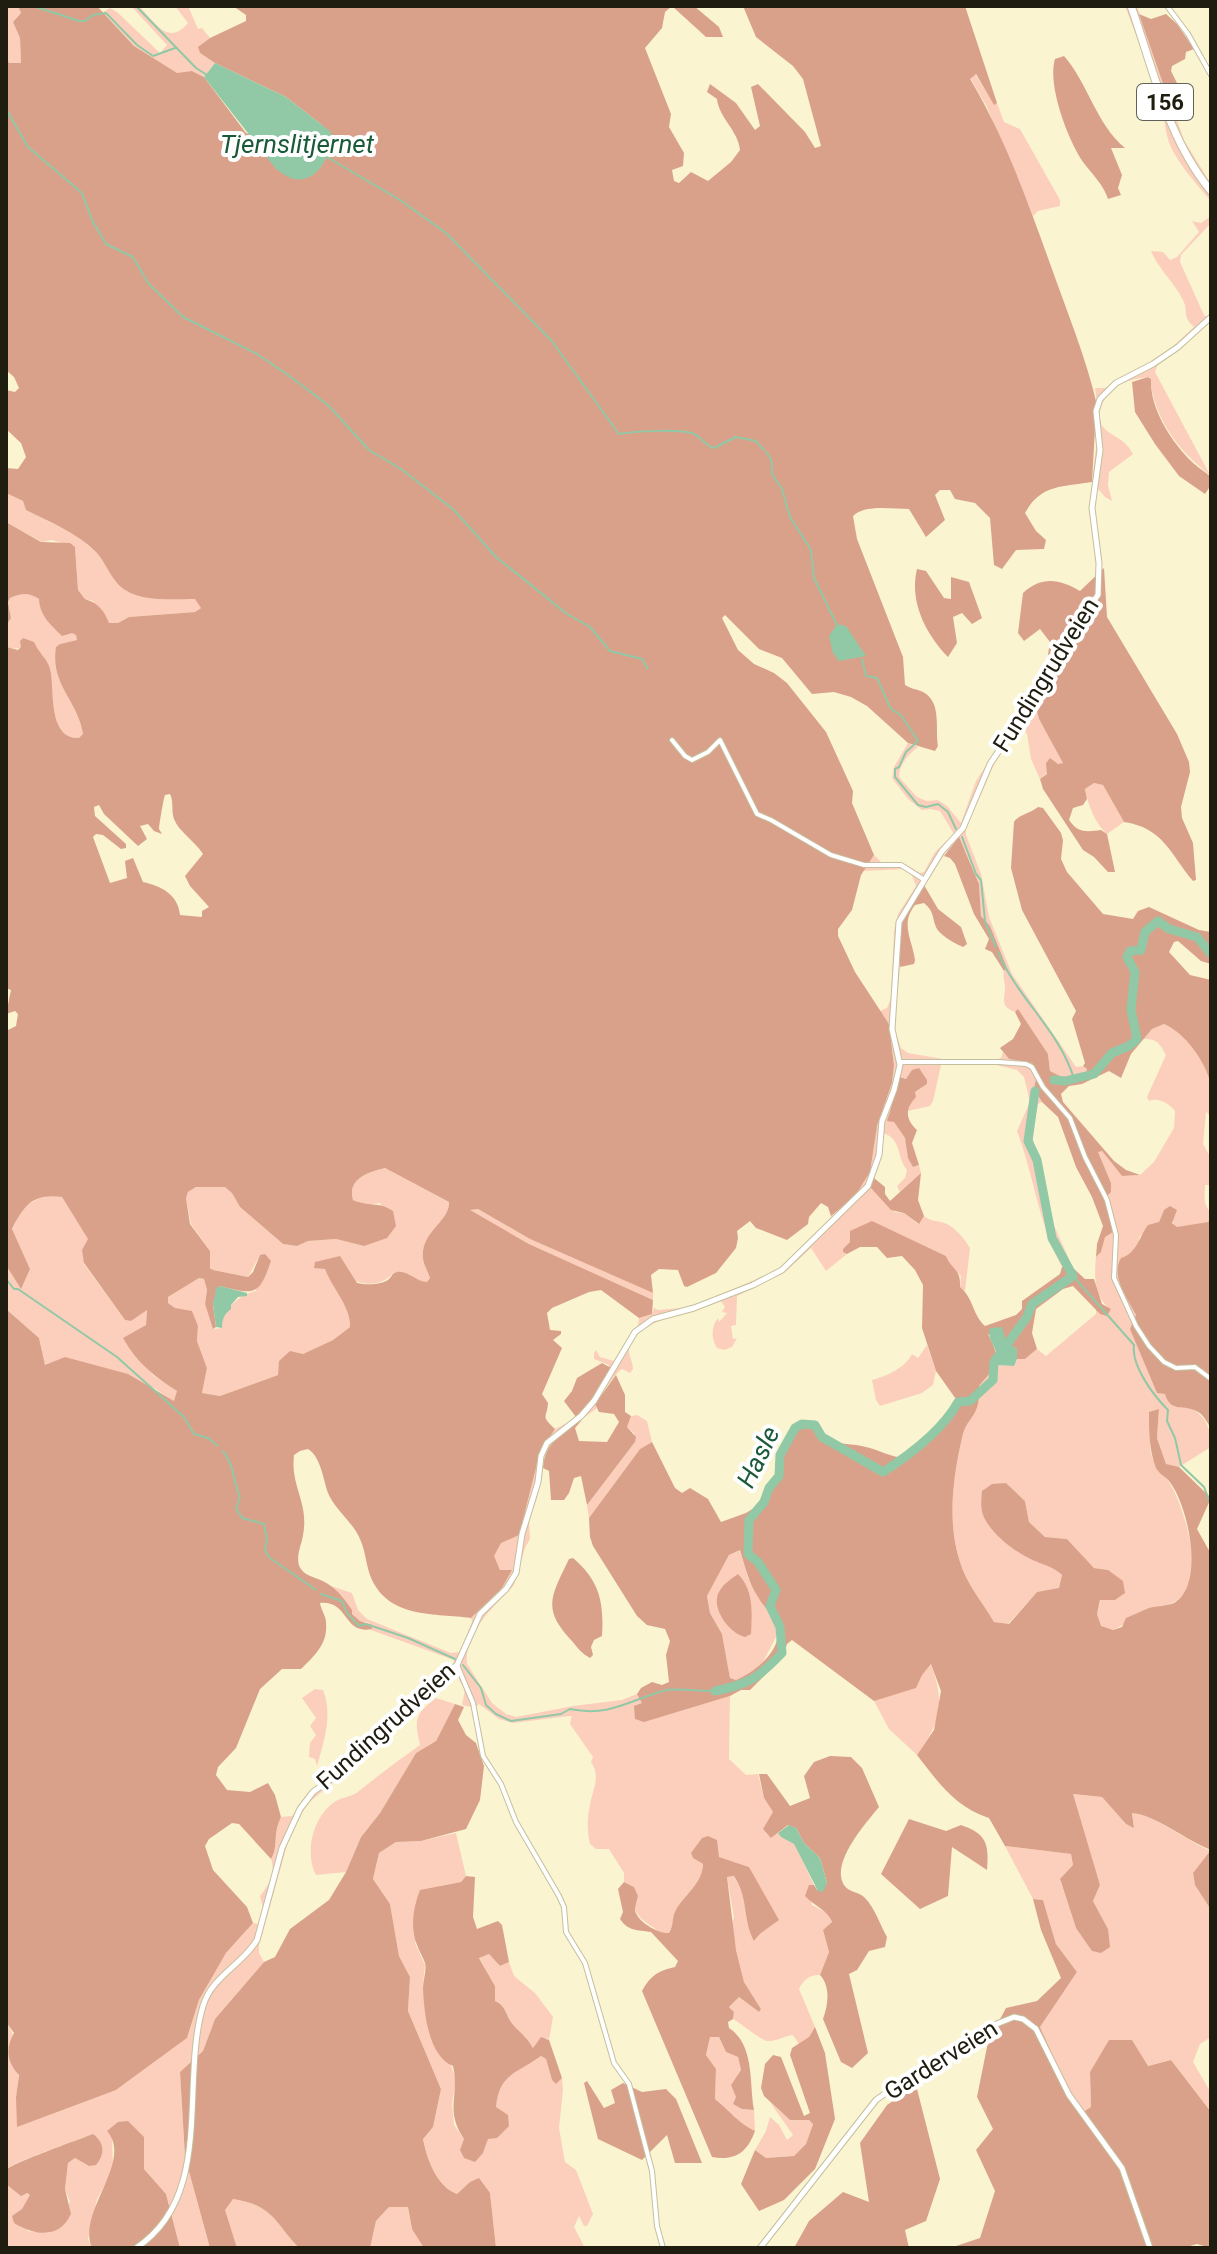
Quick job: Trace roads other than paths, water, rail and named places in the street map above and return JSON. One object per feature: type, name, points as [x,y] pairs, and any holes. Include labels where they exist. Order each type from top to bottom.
[{"type":"main road","name":"156","points":[[1131,6],[1178,138],[1193,168],[1211,191]]},
{"type":"street","points":[[1167,6],[1188,34],[1211,75]]},
{"type":"street","name":"Fundingrudveien","points":[[136,2248],[152,2235],[167,2216],[182,2184],[190,2155],[194,2062],[204,2003],[219,1979],[257,1940],[282,1848],[295,1818],[313,1792],[353,1763],[394,1718],[457,1665],[480,1614],[506,1589],[516,1573],[522,1534],[547,1443],[588,1409],[641,1326],[653,1319],[743,1290],[782,1270],[864,1191],[876,1166],[882,1121],[894,1090],[900,1062],[892,1029],[897,930],[901,917],[942,851],[963,828],[990,764],[1046,681],[1066,638],[1098,595],[1099,563],[1092,508],[1101,440],[1096,411],[1100,399],[1116,383],[1171,352],[1211,317]]},
{"type":"street","points":[[672,740],[692,760],[708,752],[720,740],[758,816],[771,820],[820,851],[864,865],[907,866],[923,879]]},
{"type":"street","points":[[900,1062],[1026,1064],[1033,1069],[1042,1086],[1070,1118],[1107,1200],[1116,1235],[1114,1278],[1132,1319],[1149,1346],[1164,1362],[1176,1368],[1195,1367],[1211,1379]]},
{"type":"street","points":[[457,1665],[473,1703],[483,1756],[501,1784],[535,1858],[564,1907],[566,1932],[585,1963],[600,2006],[614,2063],[629,2084],[652,2171],[657,2226],[663,2248]]},
{"type":"street","name":"Garderveien","points":[[760,2248],[876,2100],[989,2027],[1014,2017],[1023,2019],[1036,2029],[1069,2095],[1122,2168],[1150,2248]]},
{"type":"water","name":"Tjernslitjernet","points":[[215,63],[286,97],[331,132],[327,157],[317,171],[303,179],[294,179],[276,169],[204,77]]},
{"type":"water","points":[[837,624],[846,626],[866,656],[839,661],[833,653],[829,636]]},
{"type":"water","points":[[220,1286],[247,1293],[231,1305],[222,1328],[216,1327],[213,1304],[216,1288]]},
{"type":"water","points":[[1002,1327],[1006,1341],[1017,1349],[1014,1366],[996,1365],[996,1353],[989,1333],[990,1328]]},
{"type":"water","points":[[789,1825],[796,1828],[804,1843],[820,1858],[827,1883],[823,1892],[818,1891],[794,1844],[778,1833]]},
{"type":"waterway","points":[[33,6],[79,21],[106,13],[137,45],[153,56],[175,48]]},
{"type":"waterway","points":[[136,6],[196,68],[207,75]]},
{"type":"waterway","points":[[6,109],[28,147],[82,193],[92,220],[106,244],[133,257],[148,283],[183,317],[257,354],[328,405],[369,450],[401,469],[453,509],[496,557],[567,614],[590,627],[610,651],[642,659],[648,669]]},
{"type":"waterway","points":[[327,157],[400,200],[446,233],[551,340],[619,434],[656,431],[692,433],[714,448],[736,437],[756,441],[764,450]]},
{"type":"waterway","points":[[766,452],[790,517],[811,550],[814,578],[837,625]]},
{"type":"waterway","points":[[862,659],[866,676],[877,678],[891,709],[901,715],[918,741],[895,769],[895,777],[918,805],[938,804],[948,812],[956,829]]},
{"type":"waterway","points":[[962,837],[981,880],[985,921],[996,947]]},
{"type":"waterway","name":"Hasle","points":[[1054,1080],[1065,1081],[1094,1074],[1112,1053],[1137,1039],[1131,1009],[1135,972],[1127,957],[1130,951],[1141,950],[1145,932],[1158,921],[1169,929],[1197,937],[1211,954]]},
{"type":"waterway","points":[[998,952],[1006,969],[1059,1045],[1074,1079]]},
{"type":"waterway","name":"Hasle","points":[[715,1691],[753,1679],[782,1653],[780,1627],[770,1606],[776,1590],[758,1562],[748,1554],[749,1520],[779,1476],[780,1455],[795,1428],[802,1424],[815,1425],[822,1437],[883,1472],[935,1432],[958,1402],[970,1401],[993,1380],[994,1362],[1027,1317],[1032,1304],[1073,1276],[1052,1238],[1037,1160],[1028,1141],[1035,1091]]},
{"type":"waterway","name":"Hasle","points":[[1073,1276],[1134,1345],[1140,1371],[1168,1410],[1167,1421],[1175,1438],[1181,1465],[1204,1487],[1211,1505]]},
{"type":"waterway","points":[[6,1279],[14,1289],[117,1357],[184,1417],[194,1434],[208,1438],[218,1446]]},
{"type":"waterway","points":[[223,1451],[240,1497],[236,1508],[242,1518],[264,1524],[267,1539],[265,1551],[270,1558],[316,1590]]},
{"type":"waterway","points":[[321,1594],[342,1601],[347,1613],[359,1626],[366,1624],[408,1638],[455,1659]]},
{"type":"waterway","points":[[463,1665],[481,1688],[486,1705],[511,1721],[561,1714],[570,1709],[596,1711],[618,1707],[668,1690],[714,1691]]}]
